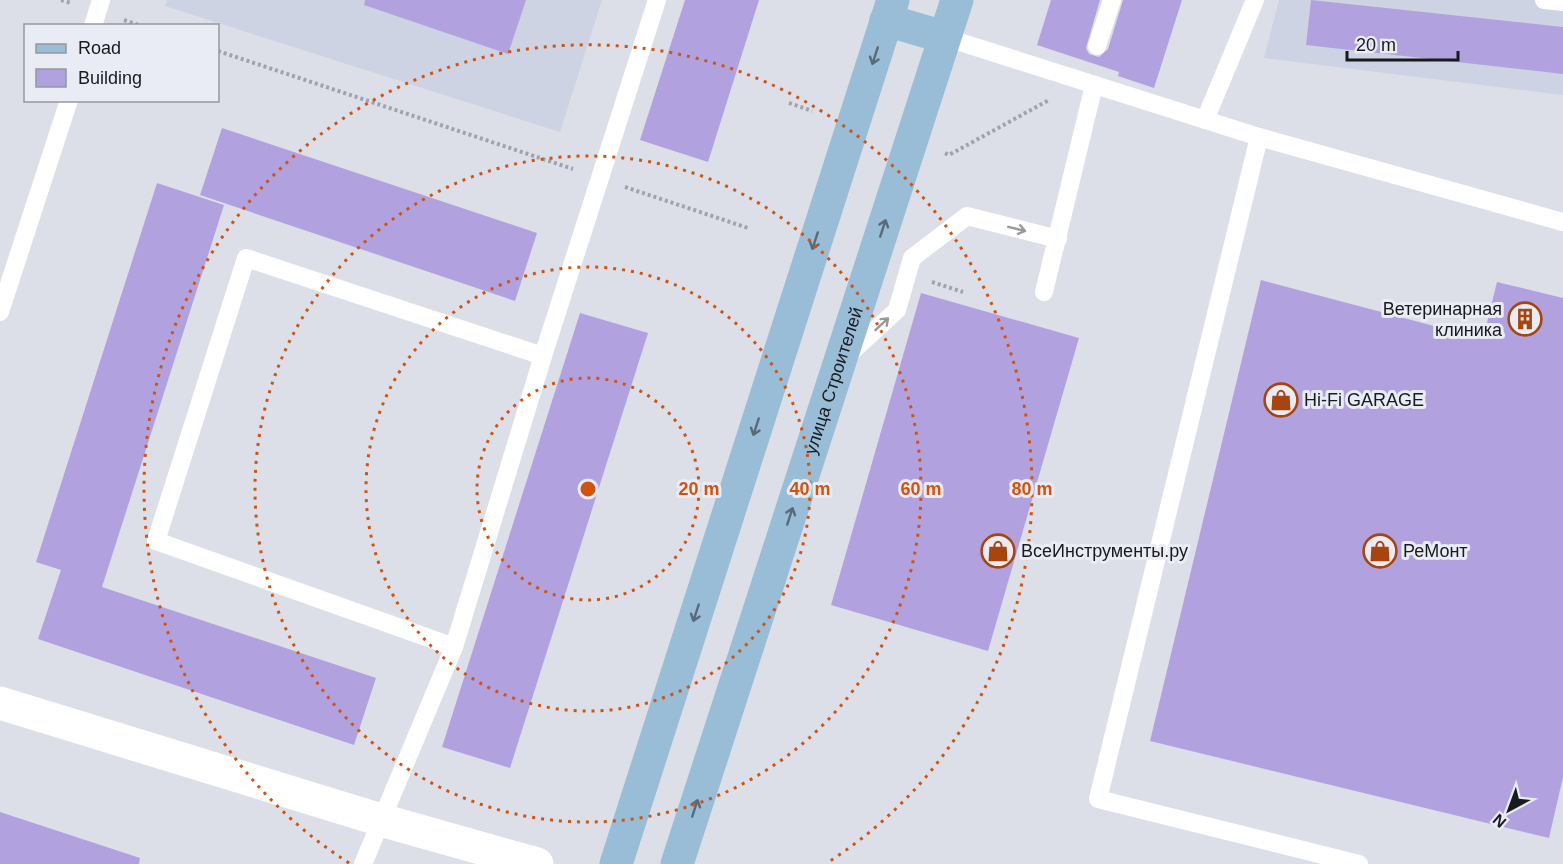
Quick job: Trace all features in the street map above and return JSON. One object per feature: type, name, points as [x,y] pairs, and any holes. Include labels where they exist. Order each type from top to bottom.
[{"type":"main road","name":"улица Строителей","points":[[677,864],[957,0]]},
{"type":"main road","points":[[616,864],[890,10],[944,38]]},
{"type":"street","points":[[0,703],[381,820],[537,864]]},
{"type":"lane","points":[[94,24],[101,0]]},
{"type":"lane","points":[[363,864],[454,647],[543,356],[657,0]]},
{"type":"lane","points":[[1097,46],[1112,0]]},
{"type":"lane","points":[[1205,120],[1255,0]]},
{"type":"lane","points":[[1544,0],[1563,2]]},
{"type":"lane","points":[[944,38],[1259,137],[1563,222]]},
{"type":"lane","points":[[1044,292],[1094,85]]},
{"type":"lane","points":[[0,312],[68,102]]},
{"type":"lane","points":[[1259,137],[1098,799],[1359,864]]},
{"type":"lane","points":[[839,363],[897,310],[912,258],[967,216],[1058,239]]},
{"type":"lane","points":[[454,647],[156,541],[246,258],[543,356]]},
{"type":"path","points":[[219,51],[748,228]]},
{"type":"path","points":[[942,152],[949,155],[1056,97]]},
{"type":"path","points":[[789,103],[812,111]]},
{"type":"shaded area","points":[[167,0],[602,0],[560,132],[165,6]]},
{"type":"shaded area","points":[[1279,0],[1563,0],[1563,95],[1264,58]]},
{"type":"building","points":[[365,0],[526,0],[508,54],[364,5]]},
{"type":"building","points":[[685,0],[759,0],[708,162],[640,140]]},
{"type":"building","points":[[1051,0],[1100,0],[1086,48],[1089,54],[1099,57],[1108,49],[1123,0],[1182,0],[1154,88],[1118,76],[1119,72],[1037,45]]},
{"type":"building","points":[[1311,0],[1563,27],[1563,74],[1306,45]]},
{"type":"building","points":[[222,128],[537,233],[515,301],[200,195]]},
{"type":"building","points":[[157,183],[224,205],[102,587],[376,678],[354,745],[38,639],[61,570],[36,562]]},
{"type":"building","name":"РеМонт","points":[[1261,280],[1483,339],[1497,282],[1563,298],[1563,777],[1549,838],[1150,741]]},
{"type":"building","points":[[921,293],[1079,338],[988,651],[831,605]]},
{"type":"building","points":[[580,313],[648,333],[510,768],[442,747]]},
{"type":"building","points":[[0,812],[140,858],[139,864],[0,864]]},
{"type":"place","name":"Ветеринарная клиника","points":[[1525,319]]},
{"type":"place","name":"Hi-Fi GARAGE","points":[[1281,400]]},
{"type":"place","name":"ВсеИнструменты.ру","points":[[998,551]]},
{"type":"place","name":"РеМонт","points":[[1380,551]]}]
